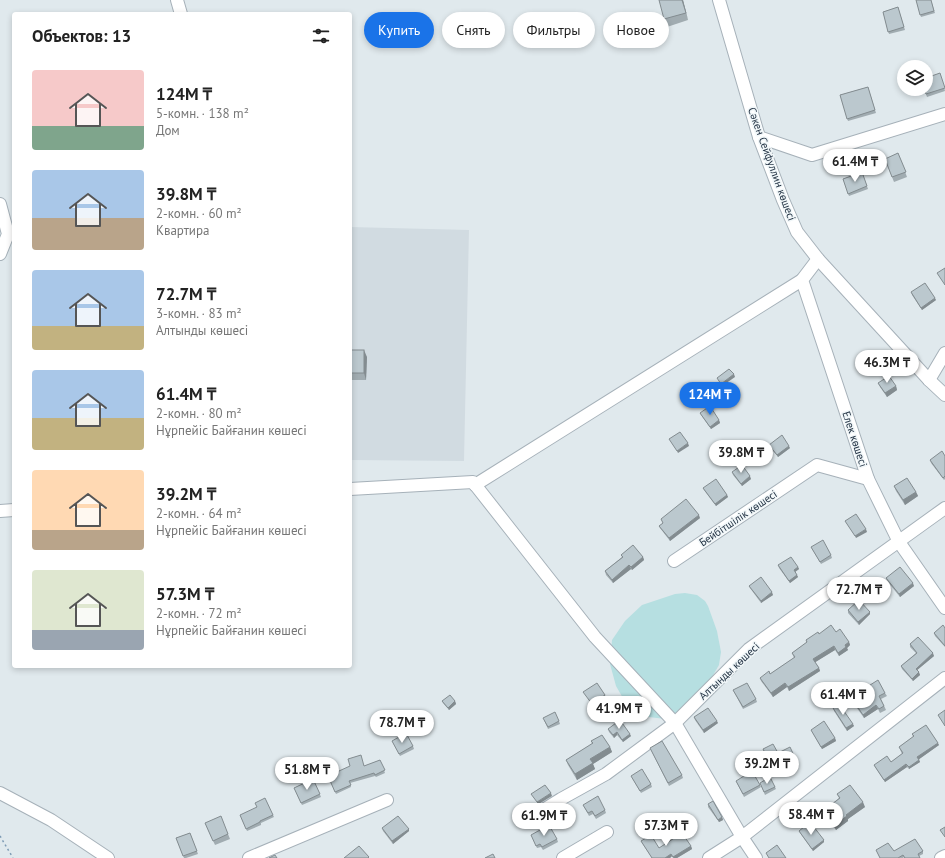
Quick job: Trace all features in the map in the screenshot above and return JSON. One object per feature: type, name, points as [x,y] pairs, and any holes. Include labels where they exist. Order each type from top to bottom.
[{"type":"street","points":[[177,0],[180,12]]},
{"type":"street","name":"Сәкен Сейфуллин көшесі","points":[[719,0],[759,137],[797,232],[818,259],[929,380],[945,395]]},
{"type":"street","points":[[759,137],[812,155],[945,114]]},
{"type":"street","points":[[0,204],[8,234],[0,254]]},
{"type":"street","points":[[475,485],[802,280],[818,259]]},
{"type":"street","name":"Елек көшесі","points":[[802,280],[868,479],[899,542],[945,608]]},
{"type":"street","points":[[929,380],[945,353]]},
{"type":"street","name":"Бейбітшілік көшесі","points":[[674,561],[817,465],[868,479]]},
{"type":"street","points":[[352,489],[473,482],[595,637],[674,723],[756,858]]},
{"type":"street","name":"Алтынды көшесі","points":[[532,817],[606,774],[674,723],[749,649],[945,508]]},
{"type":"street","points":[[0,511],[12,510]]},
{"type":"street","points":[[709,858],[742,836],[945,678]]},
{"type":"street","points":[[0,793],[50,820],[108,858]]},
{"type":"street","points":[[249,858],[387,800]]},
{"type":"street","points":[[563,858],[607,832]]},
{"type":"street","points":[[941,858],[945,856]]},
{"type":"path","points":[[0,836],[12,858]]},
{"type":"shaded area","points":[[352,227],[469,230],[464,461],[352,460]]},
{"type":"shaded area","points":[[685,593],[697,595],[705,601],[708,606],[717,631],[721,652],[719,665],[708,684],[682,712],[665,719],[641,716],[631,712],[616,686],[610,664],[612,640],[625,621],[642,605],[675,594]]},
{"type":"building","points":[[659,0],[682,0],[686,13],[669,18],[669,12],[662,12]]},
{"type":"building","points":[[916,0],[931,0],[934,11],[920,15]]},
{"type":"building","points":[[898,7],[904,27],[888,32],[883,12]]},
{"type":"building","points":[[940,73],[945,88],[933,92],[933,76]]},
{"type":"building","points":[[868,87],[875,110],[847,119],[840,95]]},
{"type":"building","points":[[898,153],[906,172],[892,177],[885,159]]},
{"type":"building","points":[[862,172],[867,186],[848,194],[843,179]]},
{"type":"building","points":[[945,268],[945,285],[937,273]]},
{"type":"building","points":[[925,283],[935,298],[921,308],[911,292]]},
{"type":"building","points":[[352,350],[364,350],[364,373],[352,373]]},
{"type":"building","points":[[729,369],[734,374],[721,384],[717,378]]},
{"type":"building","points":[[889,376],[896,386],[885,393],[878,383]]},
{"type":"building","points":[[710,406],[719,420],[710,427],[700,413]]},
{"type":"building","points":[[680,432],[688,443],[677,451],[669,439]]},
{"type":"building","points":[[782,435],[789,446],[777,455],[769,445]]},
{"type":"building","points":[[942,451],[945,456],[945,476],[943,478],[930,460]]},
{"type":"building","points":[[742,465],[750,476],[741,484],[732,472]]},
{"type":"building","points":[[907,478],[916,492],[903,500],[894,486]]},
{"type":"building","points":[[716,479],[727,495],[715,504],[703,488]]},
{"type":"building","points":[[686,499],[699,515],[669,538],[659,526],[663,523],[661,519]]},
{"type":"building","points":[[856,514],[866,529],[855,536],[845,521]]},
{"type":"building","points":[[823,540],[831,555],[820,562],[811,547]]},
{"type":"building","points":[[633,545],[643,557],[631,567],[629,565],[612,580],[605,571],[623,557],[621,555]]},
{"type":"building","points":[[791,557],[798,567],[794,570],[797,575],[789,581],[778,565]]},
{"type":"building","points":[[900,567],[913,583],[899,594],[886,578]]},
{"type":"building","points":[[761,577],[772,592],[761,601],[749,586]]},
{"type":"building","points":[[859,600],[870,612],[858,622],[848,610]]},
{"type":"building","points":[[831,625],[836,632],[840,629],[849,642],[845,645],[846,647],[838,653],[834,646],[813,659],[819,668],[788,687],[785,683],[771,693],[760,678],[769,671],[770,674],[795,657],[792,653],[807,642],[806,640],[818,632],[819,634]]},
{"type":"building","points":[[943,625],[945,628],[945,646],[934,633]]},
{"type":"building","points":[[918,637],[933,653],[916,669],[919,672],[912,679],[901,666],[917,653],[910,644]]},
{"type":"building","points":[[878,680],[885,693],[879,696],[884,706],[879,709],[876,705],[863,715],[851,697]]},
{"type":"building","points":[[597,683],[605,695],[592,704],[583,692]]},
{"type":"building","points":[[747,683],[756,699],[743,707],[733,690]]},
{"type":"building","points":[[450,695],[455,701],[448,708],[442,701]]},
{"type":"building","points":[[839,704],[853,724],[846,728],[833,708]]},
{"type":"building","points":[[708,708],[717,721],[703,730],[694,717]]},
{"type":"building","points":[[945,710],[945,726],[938,715]]},
{"type":"building","points":[[555,712],[559,721],[548,727],[543,718]]},
{"type":"building","points":[[620,720],[630,734],[622,740],[617,732],[613,735],[608,729]]},
{"type":"building","points":[[824,721],[835,738],[821,747],[811,730]]},
{"type":"building","points":[[926,725],[938,743],[917,757],[919,760],[909,767],[906,764],[884,780],[874,765],[887,756],[891,762],[903,753],[899,747],[914,736],[912,734]]},
{"type":"building","points":[[406,733],[413,746],[399,754],[392,741]]},
{"type":"building","points":[[602,735],[610,747],[590,759],[593,763],[575,774],[566,760],[593,743],[591,741]]},
{"type":"building","points":[[662,741],[682,775],[668,783],[650,748]]},
{"type":"building","points":[[773,744],[778,753],[790,747],[798,764],[787,770],[785,767],[775,772],[763,749]]},
{"type":"building","points":[[361,755],[364,766],[380,760],[385,770],[375,775],[374,773],[349,781],[351,785],[335,792],[328,776],[350,766],[348,759]]},
{"type":"building","points":[[642,769],[651,784],[640,791],[631,776]]},
{"type":"building","points":[[752,771],[760,785],[743,794],[736,781]]},
{"type":"building","points":[[770,777],[775,787],[764,792],[760,783]]},
{"type":"building","points":[[313,779],[320,794],[301,803],[294,788]]},
{"type":"building","points":[[545,785],[551,793],[537,802],[531,794]]},
{"type":"building","points":[[850,785],[863,802],[834,825],[823,811],[840,798],[837,794]]},
{"type":"building","points":[[598,796],[605,810],[595,816],[592,811],[588,813],[583,805]]},
{"type":"building","points":[[265,798],[273,815],[246,829],[240,815],[257,807],[255,803]]},
{"type":"building","points":[[713,801],[722,817],[718,820],[708,804]]},
{"type":"building","points":[[221,816],[228,834],[213,841],[205,823]]},
{"type":"building","points":[[398,816],[409,829],[392,841],[382,828]]},
{"type":"building","points":[[810,822],[824,840],[812,849],[799,831]]},
{"type":"building","points":[[549,825],[557,839],[542,847],[540,844],[536,846],[531,835]]},
{"type":"building","points":[[945,827],[945,837],[940,830]]},
{"type":"building","points":[[190,833],[197,851],[183,856],[176,838]]},
{"type":"building","points":[[682,833],[691,846],[673,857],[671,854],[665,858],[652,858],[641,841],[651,835],[659,848]]},
{"type":"building","points":[[915,839],[923,851],[918,854],[920,858],[905,858],[903,855],[898,858],[880,858],[876,850],[888,843],[894,851]]},
{"type":"building","points":[[777,845],[786,858],[769,858],[766,853]]},
{"type":"building","points":[[359,846],[369,857],[368,858],[344,858]]},
{"type":"building","points":[[493,854],[495,858],[485,858]]},
{"type":"building","points":[[275,855],[277,858],[269,858]]}]
